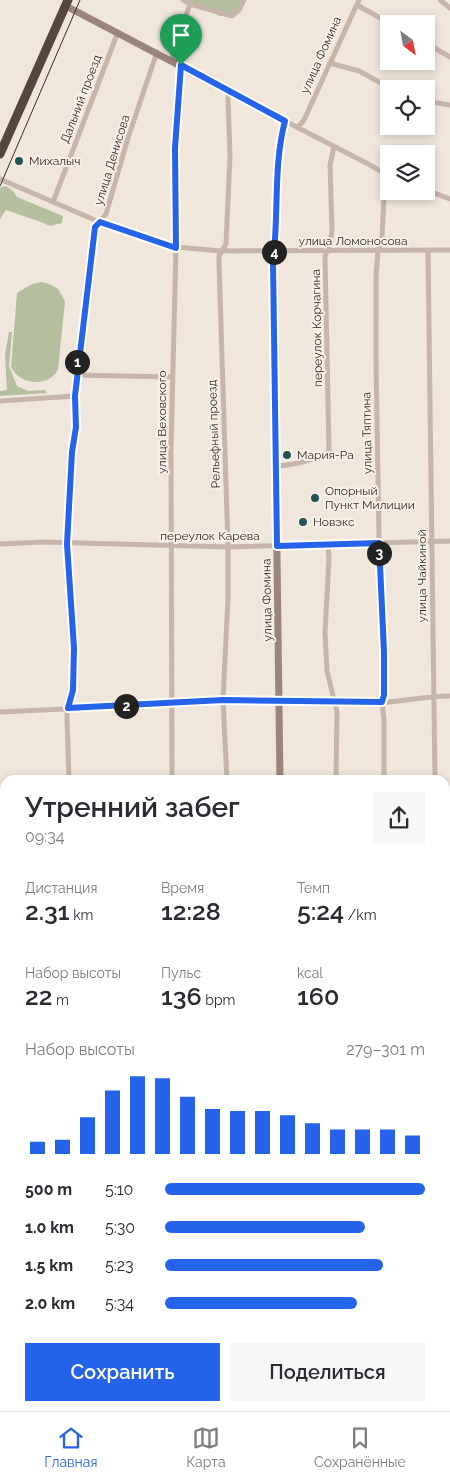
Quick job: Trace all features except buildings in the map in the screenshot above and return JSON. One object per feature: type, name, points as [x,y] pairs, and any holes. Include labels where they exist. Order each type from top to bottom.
[{"type":"highway","points":[[1,148],[67,3]]},
{"type":"street","points":[[183,0],[190,4],[232,16],[239,10],[244,0]]},
{"type":"street","points":[[440,0],[450,8]]},
{"type":"street","points":[[67,3],[380,171]]},
{"type":"street","points":[[358,3],[380,17]]},
{"type":"street","name":"улица Фомина","points":[[298,127],[304,120],[358,3]]},
{"type":"street","points":[[171,60],[190,4]]},
{"type":"street","name":"Дальний проезд","points":[[53,202],[118,32]]},
{"type":"street","points":[[435,49],[450,58]]},
{"type":"street","name":"улица Денисова","points":[[69,775],[68,708],[73,690],[74,648],[67,544],[72,452],[76,427],[76,375],[95,227],[106,214],[127,141],[157,52]]},
{"type":"street","points":[[330,63],[359,71],[380,82]]},
{"type":"street","name":"улица Веховского","points":[[172,775],[172,377],[176,248],[175,148],[181,65]]},
{"type":"street","name":"Рельефный проезд","points":[[227,775],[223,700],[228,598],[228,547],[219,263],[221,251],[226,244],[230,156],[228,98],[230,91]]},
{"type":"street","points":[[435,102],[450,105]]},
{"type":"street","name":"улица Фомина","points":[[280,775],[273,262],[276,238],[279,142],[285,121]]},
{"type":"street","name":"переулок Корчагина","points":[[276,466],[302,462],[327,454],[329,451],[326,256],[332,230],[330,165],[334,147]]},
{"type":"street","name":"улица Ломоносова","points":[[0,179],[100,222],[176,248],[221,251],[450,250]]},
{"type":"street","points":[[435,193],[450,199]]},
{"type":"street","name":"улица Тяптина","points":[[384,775],[384,720],[382,702],[384,695],[384,652],[379,543],[376,277],[385,200]]},
{"type":"street","name":"улица Чайкиной","points":[[428,251],[435,775]]},
{"type":"street","points":[[76,375],[172,377]]},
{"type":"street","points":[[0,401],[75,396]]},
{"type":"street","name":"переулок Карева","points":[[0,544],[44,542],[171,547],[228,547],[450,541]]},
{"type":"street","points":[[328,544],[326,650],[327,671],[337,712],[336,775]]},
{"type":"street","points":[[0,712],[223,700],[382,702],[450,696]]},
{"type":"green space","points":[[186,0],[246,0],[241,12],[220,16]]},
{"type":"green space","points":[[6,186],[17,197],[63,216],[62,223],[50,226],[6,210],[0,219],[0,189]]},
{"type":"green space","points":[[42,282],[58,289],[65,301],[58,370],[47,380],[34,382],[21,378],[11,367],[17,293],[32,284]]},
{"type":"green space","points":[[9,332],[12,332],[9,366],[17,386],[28,391],[45,390],[47,393],[0,396],[0,391],[7,390],[5,355]]},
{"type":"tram line","points":[[0,186],[80,0]]},
{"type":"place","name":"Михалыч","points":[[19,161]]},
{"type":"place","name":"Мария-Ра","points":[[287,455]]},
{"type":"place","name":"Опорный Пункт Милиции","points":[[315,498]]},
{"type":"place","name":"Новэкс","points":[[303,522]]},
{"type":"route","points":[[181,65],[285,121],[279,142],[276,238],[273,262],[277,546],[379,543],[380,598],[384,652],[384,695],[382,702],[223,700],[68,708],[73,690],[74,648],[67,544],[72,452],[76,427],[76,375],[95,227],[100,222],[176,248],[175,148],[181,65]]}]
